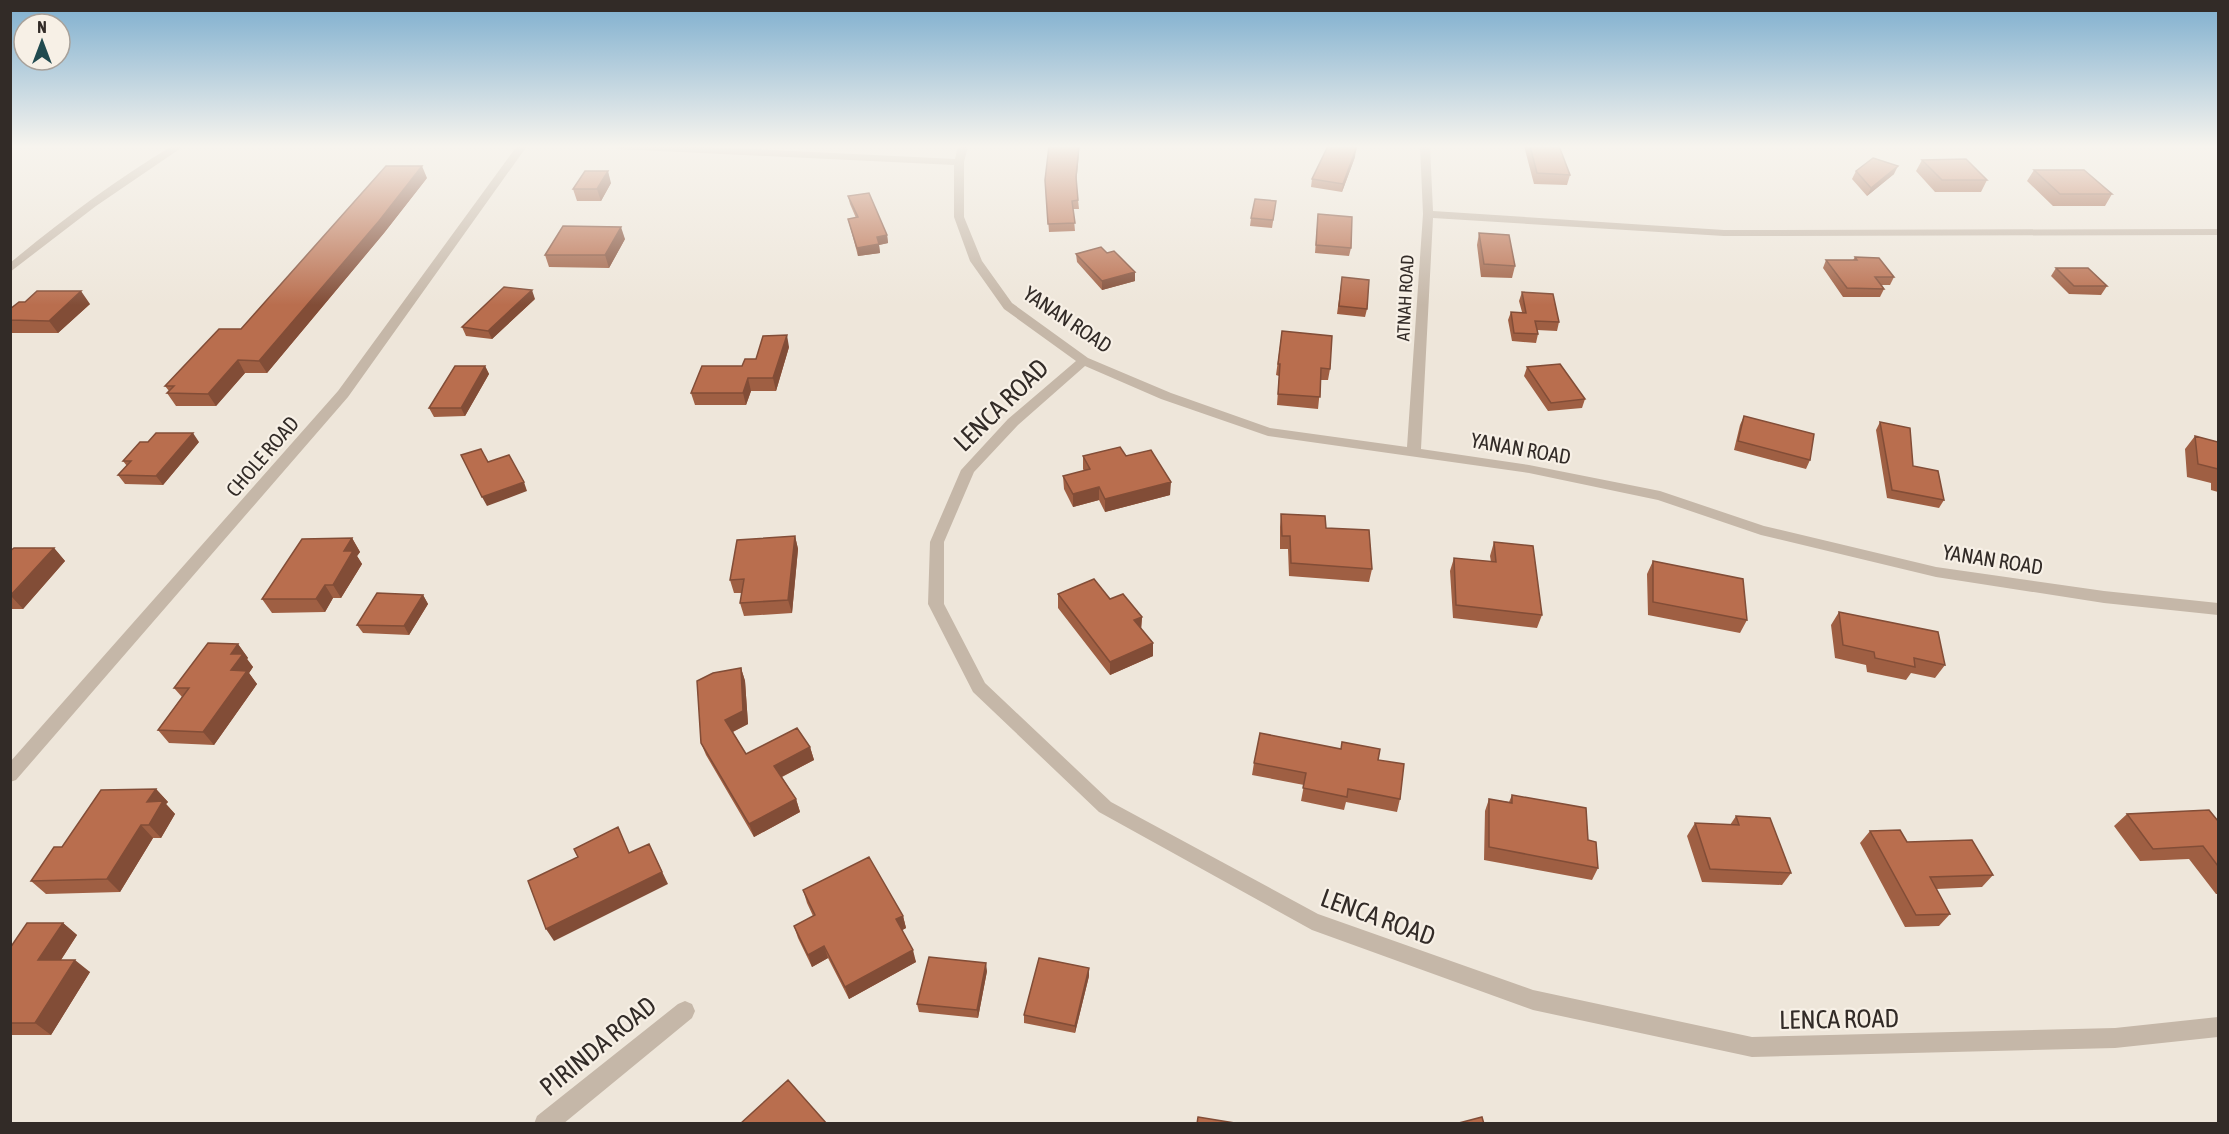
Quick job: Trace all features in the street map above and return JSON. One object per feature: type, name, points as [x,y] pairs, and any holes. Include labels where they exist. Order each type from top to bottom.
[{"type":"street","points":[[10,269],[96,199]]},
{"type":"street","name":"CHOLE ROAD","points":[[10,775],[343,394],[484,199]]},
{"type":"street","name":"YANAN ROAD","points":[[959,199],[959,217],[976,261],[1008,306],[1084,361],[1166,396],[1268,432],[1540,471],[1660,496],[1761,530],[1936,572],[2104,597],[2218,609]]},
{"type":"street","name":"ATNAH ROAD","points":[[1413,451],[1427,199]]},
{"type":"street","points":[[1428,214],[1724,233],[2218,232]]},
{"type":"street","name":"LENCA ROAD","points":[[1084,361],[1013,422],[968,470],[937,542],[936,604],[980,687],[1105,807],[1312,921],[1533,1000],[1752,1047],[2115,1038],[2218,1027]]},
{"type":"street","name":"PIRINDA ROAD","points":[[544,1124],[685,1011]]},
{"type":"building","points":[[357,199],[396,199],[259,361],[238,360],[208,394],[167,393],[174,386],[165,386],[219,329],[241,329]]},
{"type":"building","points":[[849,199],[872,199],[887,235],[877,237],[879,244],[857,248],[848,219],[858,217]]},
{"type":"building","points":[[1046,199],[1078,199],[1072,201],[1075,223],[1048,224]]},
{"type":"building","points":[[1255,199],[1276,201],[1273,220],[1251,218]]},
{"type":"building","points":[[1318,214],[1352,217],[1351,248],[1316,245]]},
{"type":"building","points":[[563,226],[621,227],[605,255],[545,255]]},
{"type":"building","points":[[1479,233],[1509,235],[1515,266],[1484,264]]},
{"type":"building","points":[[1101,247],[1107,253],[1114,251],[1135,272],[1102,281],[1076,254]]},
{"type":"building","points":[[1855,257],[1879,258],[1894,277],[1875,277],[1884,289],[1847,288],[1826,260],[1857,260]]},
{"type":"building","points":[[2056,268],[2088,268],[2107,286],[2074,286]]},
{"type":"building","points":[[1342,277],[1369,280],[1367,309],[1339,306]]},
{"type":"building","points":[[504,287],[532,290],[488,331],[462,327]]},
{"type":"building","points":[[37,291],[81,291],[49,321],[10,320],[10,309],[19,302],[25,302]]},
{"type":"building","points":[[1522,292],[1553,294],[1559,322],[1535,321],[1538,334],[1514,333],[1511,312],[1526,313]]},
{"type":"building","points":[[1282,331],[1332,336],[1330,369],[1321,368],[1320,397],[1278,394],[1280,364],[1278,364]]},
{"type":"building","points":[[787,335],[773,378],[748,378],[743,393],[691,393],[702,366],[742,366],[745,359],[756,359],[763,336]]},
{"type":"building","points":[[1560,364],[1585,399],[1551,403],[1527,367]]},
{"type":"building","points":[[455,366],[485,366],[461,408],[429,408]]},
{"type":"building","points":[[1744,416],[1814,434],[1810,460],[1738,441]]},
{"type":"building","points":[[1880,422],[1910,428],[1913,466],[1938,471],[1944,500],[1892,490]]},
{"type":"building","points":[[156,433],[193,433],[156,476],[118,475],[131,461],[123,461],[140,442],[148,442]]},
{"type":"building","points":[[2195,436],[2218,442],[2218,469],[2198,464]]},
{"type":"building","points":[[1120,447],[1126,456],[1151,450],[1171,482],[1105,499],[1099,487],[1073,494],[1063,476],[1090,469],[1083,456]]},
{"type":"building","points":[[481,449],[488,462],[509,455],[524,482],[482,497],[461,455]]},
{"type":"building","points":[[1281,514],[1325,516],[1326,528],[1369,530],[1372,569],[1291,563],[1290,536],[1282,536]]},
{"type":"building","points":[[795,536],[788,600],[740,603],[744,579],[730,580],[737,540]]},
{"type":"building","points":[[352,538],[344,551],[353,551],[333,585],[325,585],[316,599],[262,599],[302,539]]},
{"type":"building","points":[[1494,542],[1533,546],[1542,615],[1456,605],[1454,558],[1496,562]]},
{"type":"building","points":[[14,548],[54,548],[10,596],[10,551]]},
{"type":"building","points":[[1653,561],[1743,579],[1747,620],[1653,602]]},
{"type":"building","points":[[1094,579],[1110,599],[1123,594],[1142,617],[1134,620],[1153,643],[1110,662],[1058,594]]},
{"type":"building","points":[[377,593],[423,595],[404,626],[357,625]]},
{"type":"building","points":[[1839,612],[1938,632],[1945,665],[1914,658],[1915,667],[1875,658],[1874,652],[1843,645]]},
{"type":"building","points":[[208,643],[238,644],[231,654],[243,654],[231,670],[247,671],[203,732],[158,730],[189,688],[174,688]]},
{"type":"building","points":[[741,668],[743,711],[725,720],[746,754],[797,728],[810,747],[774,766],[796,799],[749,824],[701,743],[697,681],[713,673]]},
{"type":"building","points":[[1260,733],[1341,749],[1342,742],[1380,749],[1378,760],[1404,764],[1400,799],[1348,789],[1347,797],[1303,788],[1306,773],[1254,763]]},
{"type":"building","points":[[156,789],[147,802],[163,801],[149,825],[141,825],[107,879],[31,881],[54,847],[62,847],[101,790]]},
{"type":"building","points":[[1512,795],[1586,808],[1588,840],[1596,842],[1598,868],[1489,847],[1489,799],[1512,803]]},
{"type":"building","points":[[2209,810],[2218,821],[2218,866],[2203,846],[2153,849],[2127,814]]},
{"type":"building","points":[[1736,816],[1770,818],[1791,873],[1710,869],[1695,823],[1739,825]]},
{"type":"building","points":[[618,827],[629,853],[649,844],[662,872],[546,929],[528,881],[578,857],[574,849]]},
{"type":"building","points":[[1900,830],[1907,842],[1972,840],[1993,875],[1930,877],[1950,914],[1916,915],[1870,831]]},
{"type":"building","points":[[869,857],[903,916],[896,919],[913,950],[845,987],[824,946],[808,955],[794,926],[815,915],[803,890]]},
{"type":"building","points":[[27,923],[63,923],[38,960],[75,960],[35,1023],[10,1023],[10,948]]},
{"type":"building","points":[[929,957],[986,963],[977,1010],[917,1004]]},
{"type":"building","points":[[1039,958],[1089,968],[1075,1026],[1024,1015]]},
{"type":"building","points":[[788,1080],[827,1124],[740,1124]]},
{"type":"building","points":[[1198,1117],[1241,1124],[1197,1124]]},
{"type":"building","points":[[1482,1117],[1484,1124],[1455,1124]]}]
